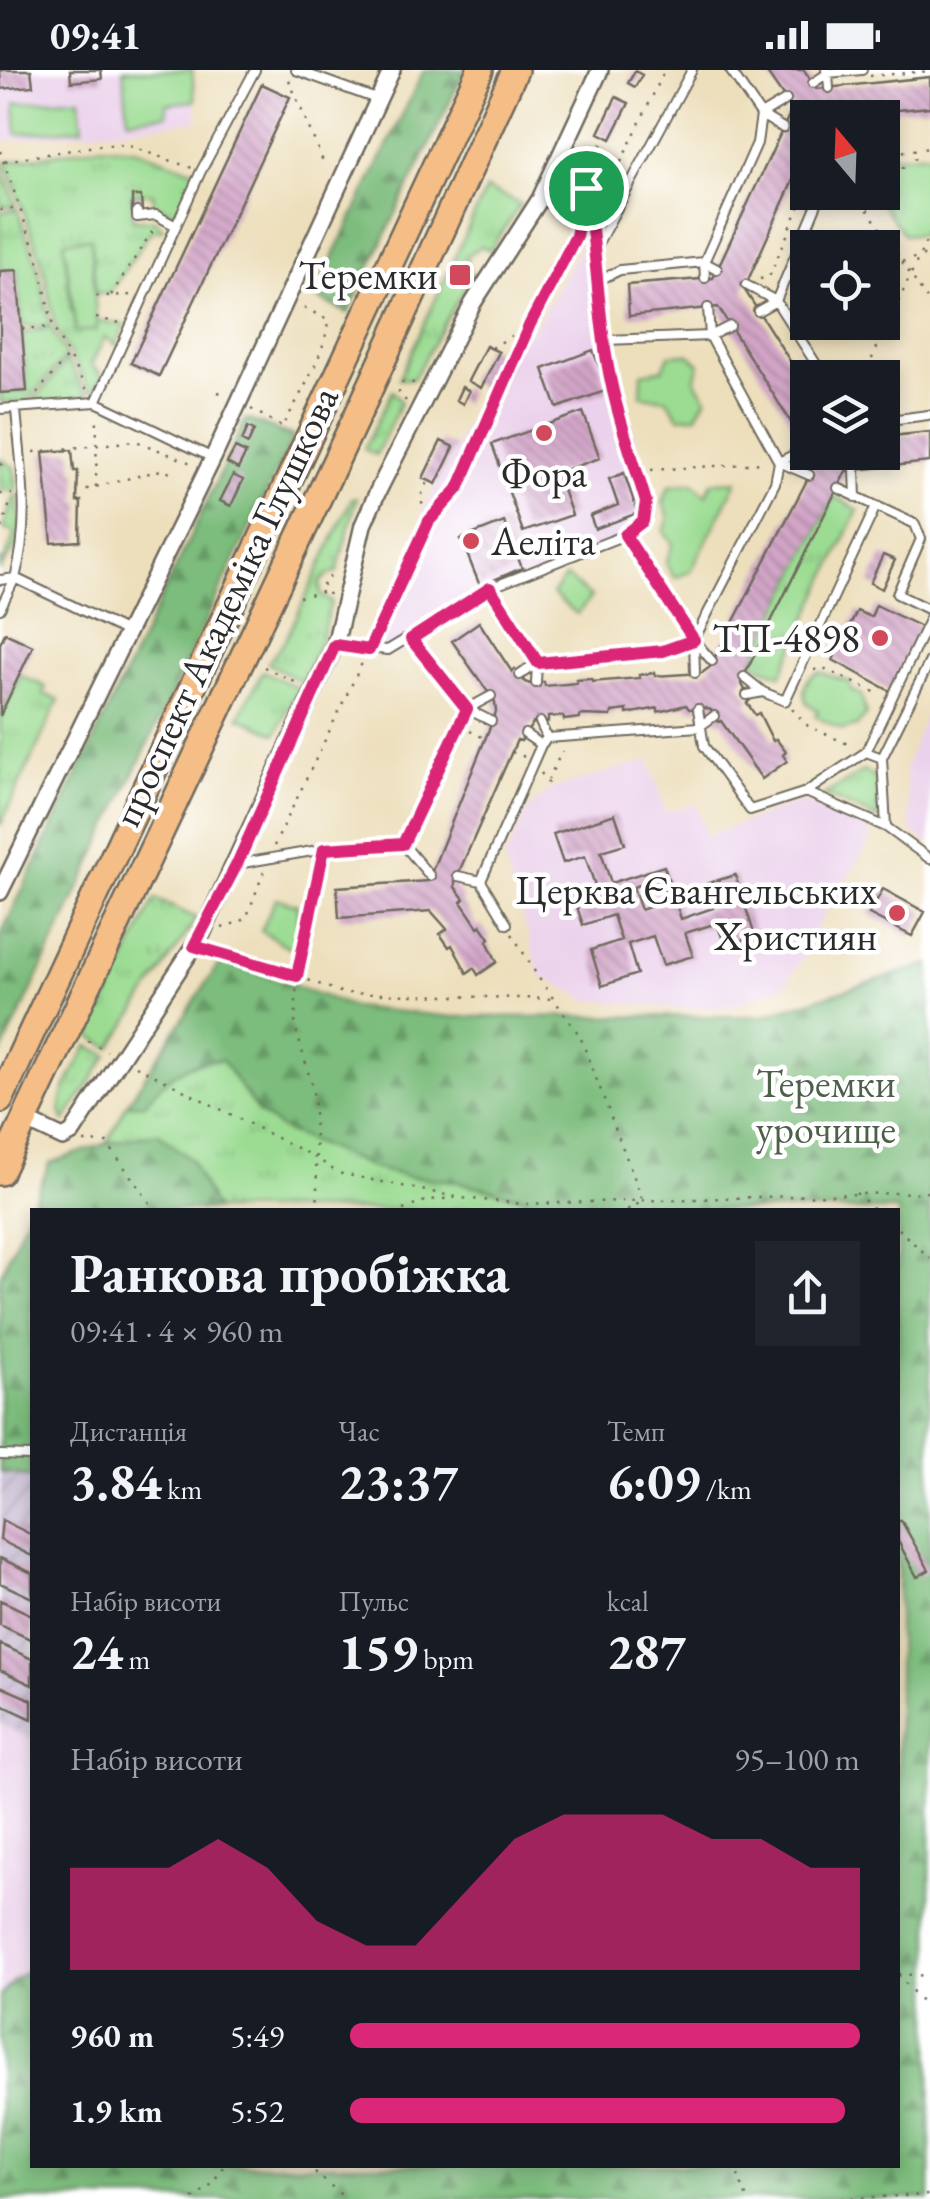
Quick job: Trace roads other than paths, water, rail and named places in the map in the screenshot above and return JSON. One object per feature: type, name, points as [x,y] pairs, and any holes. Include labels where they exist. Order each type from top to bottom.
[{"type":"highway","name":"проспект Академіка Глушкова","points":[[0,1100],[480,70]]},
{"type":"highway","name":"проспект Академіка Глушкова","points":[[0,1172],[516,70]]},
{"type":"street","name":"проспект Академіка Глушкова","points":[[0,892],[210,464],[392,70]]},
{"type":"street","points":[[24,1120],[63,1138],[72,1132],[198,941],[237,864],[335,645],[363,525],[378,490],[473,303],[540,199],[600,70]]},
{"type":"lane","points":[[96,402],[201,171],[254,70]]},
{"type":"lane","points":[[296,70],[379,100]]},
{"type":"lane","points":[[597,245],[692,70]]},
{"type":"lane","points":[[730,70],[761,115],[783,128]]},
{"type":"lane","points":[[813,83],[827,72],[862,70]]},
{"type":"lane","points":[[827,72],[829,88]]},
{"type":"lane","points":[[761,115],[786,100]]},
{"type":"lane","points":[[705,278],[704,262],[757,143],[761,115]]},
{"type":"lane","points":[[335,645],[388,650],[490,588],[625,535],[643,521],[646,502],[607,363],[597,245],[586,188],[552,173]]},
{"type":"lane","points":[[758,311],[776,301],[814,210]]},
{"type":"lane","points":[[137,212],[137,216],[156,216],[176,226]]},
{"type":"lane","points":[[598,281],[620,270],[704,262],[717,269]]},
{"type":"lane","points":[[746,284],[776,301],[813,360]]},
{"type":"lane","points":[[708,308],[710,336],[779,462],[809,475]]},
{"type":"lane","points":[[606,340],[710,336],[730,326]]},
{"type":"lane","points":[[0,410],[96,402],[210,464]]},
{"type":"lane","points":[[0,609],[15,578],[25,542],[16,410]]},
{"type":"lane","points":[[900,419],[928,415]]},
{"type":"lane","points":[[779,462],[790,456]]},
{"type":"lane","points":[[695,673],[694,640],[775,483],[779,462]]},
{"type":"lane","points":[[855,470],[856,497]]},
{"type":"lane","points":[[838,488],[915,524],[921,539],[897,594],[930,610]]},
{"type":"lane","points":[[744,677],[763,692],[784,701],[876,506]]},
{"type":"lane","points":[[0,580],[15,578],[128,632]]},
{"type":"lane","points":[[490,588],[538,663],[536,683]]},
{"type":"lane","points":[[698,708],[704,746],[750,810],[806,792],[866,752],[930,618]]},
{"type":"lane","points":[[411,639],[467,709],[491,720]]},
{"type":"lane","points":[[694,640],[712,661]]},
{"type":"lane","points":[[520,675],[538,663],[663,651],[694,640]]},
{"type":"lane","points":[[886,826],[882,758],[930,661]]},
{"type":"lane","points":[[747,695],[763,692]]},
{"type":"lane","points":[[403,844],[467,709],[490,696]]},
{"type":"lane","points":[[525,734],[544,741],[699,727],[714,716]]},
{"type":"lane","points":[[480,881],[544,741],[540,722]]},
{"type":"lane","points":[[866,752],[882,758]]},
{"type":"lane","points":[[806,792],[886,826],[930,859]]},
{"type":"lane","points":[[237,864],[324,849],[403,844]]},
{"type":"lane","points":[[403,844],[430,876]]},
{"type":"lane","points":[[458,876],[480,881],[507,924]]},
{"type":"lane","points":[[0,1455],[30,1456]]},
{"type":"place","name":"Теремки","points":[[460,275]]},
{"type":"place","name":"Фора","points":[[544,433]]},
{"type":"place","name":"Аеліта","points":[[471,541]]},
{"type":"place","name":"ТП-4898","points":[[880,638]]},
{"type":"place","name":"Церква Євангельських Християн","points":[[897,913]]},
{"type":"park label","name":"Теремки урочище","points":[[826,1106]]}]
